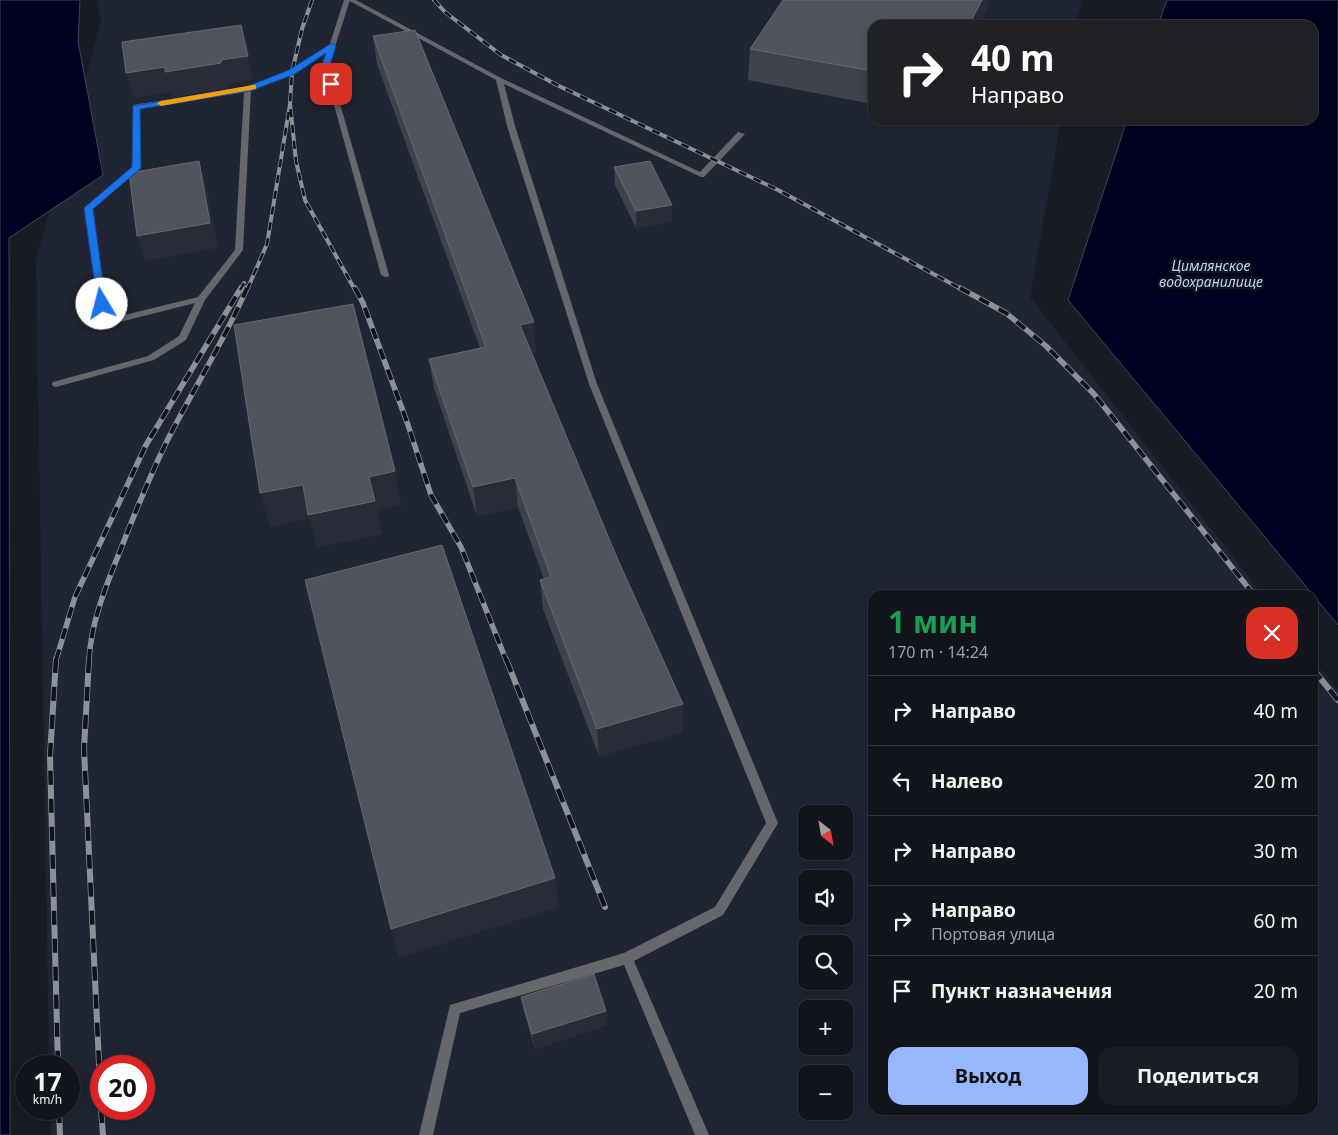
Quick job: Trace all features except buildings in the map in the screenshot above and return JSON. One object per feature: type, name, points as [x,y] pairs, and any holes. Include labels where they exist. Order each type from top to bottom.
[{"type":"street","points":[[385,275],[326,65],[349,0],[499,79],[701,176],[741,134]]},
{"type":"street","points":[[201,299],[104,322],[88,208],[136,168],[136,107],[248,89],[292,72],[332,46]]},
{"type":"street","points":[[426,1135],[455,1008],[627,958],[719,911],[772,823],[593,384],[511,126],[499,79]]},
{"type":"street","points":[[56,384],[151,358],[183,338],[201,299],[239,250],[248,89]]},
{"type":"street","points":[[627,958],[702,1135]]},
{"type":"shaded area","points":[[97,0],[1082,0],[1078,20],[868,20],[868,125],[1060,125],[1030,297],[1259,590],[868,590],[868,1115],[1318,1115],[1318,665],[1338,691],[1338,1135],[51,1135],[50,1120],[80,1120],[80,1055],[49,1055],[36,260],[101,22]]},
{"type":"water","points":[[0,0],[80,0],[78,41],[103,175],[9,238],[10,1135],[0,1135]]},
{"type":"water","name":"Цимлянское водохранилище","points":[[1167,0],[1338,0],[1338,625],[1318,601],[1318,590],[1309,590],[1068,300],[1125,125],[1318,125],[1318,20],[1160,20]]},
{"type":"railway","points":[[290,104],[292,72],[302,29],[312,0]]},
{"type":"railway","points":[[434,0],[445,12],[501,55],[557,85],[778,190],[963,290]]},
{"type":"railway","points":[[247,290],[267,244],[290,104]]},
{"type":"railway","points":[[290,104],[296,161],[305,200],[355,290]]},
{"type":"railway","points":[[240,290],[244,283]]},
{"type":"railway","points":[[56,660],[75,597],[146,445],[241,288]]},
{"type":"railway","points":[[89,660],[90,646],[100,604],[142,497],[166,443],[228,328],[247,288]]},
{"type":"railway","points":[[355,288],[363,303],[407,422],[431,495],[461,547],[506,660]]},
{"type":"railway","points":[[960,288],[1006,313],[1046,346],[1094,394],[1250,590]]},
{"type":"railway","points":[[56,659],[50,756],[58,1055]]},
{"type":"railway","points":[[89,659],[84,749],[99,1055]]},
{"type":"railway","points":[[506,659],[605,907]]},
{"type":"railway","points":[[1318,675],[1338,700]]},
{"type":"railway","points":[[59,1120],[60,1135]]},
{"type":"railway","points":[[102,1120],[103,1135]]},
{"type":"slow traffic","points":[[161,103],[253,87]]},
{"type":"route","points":[[102,304],[88,208],[136,168],[136,107],[248,89],[292,72],[332,46],[326,65],[331,84]]}]
